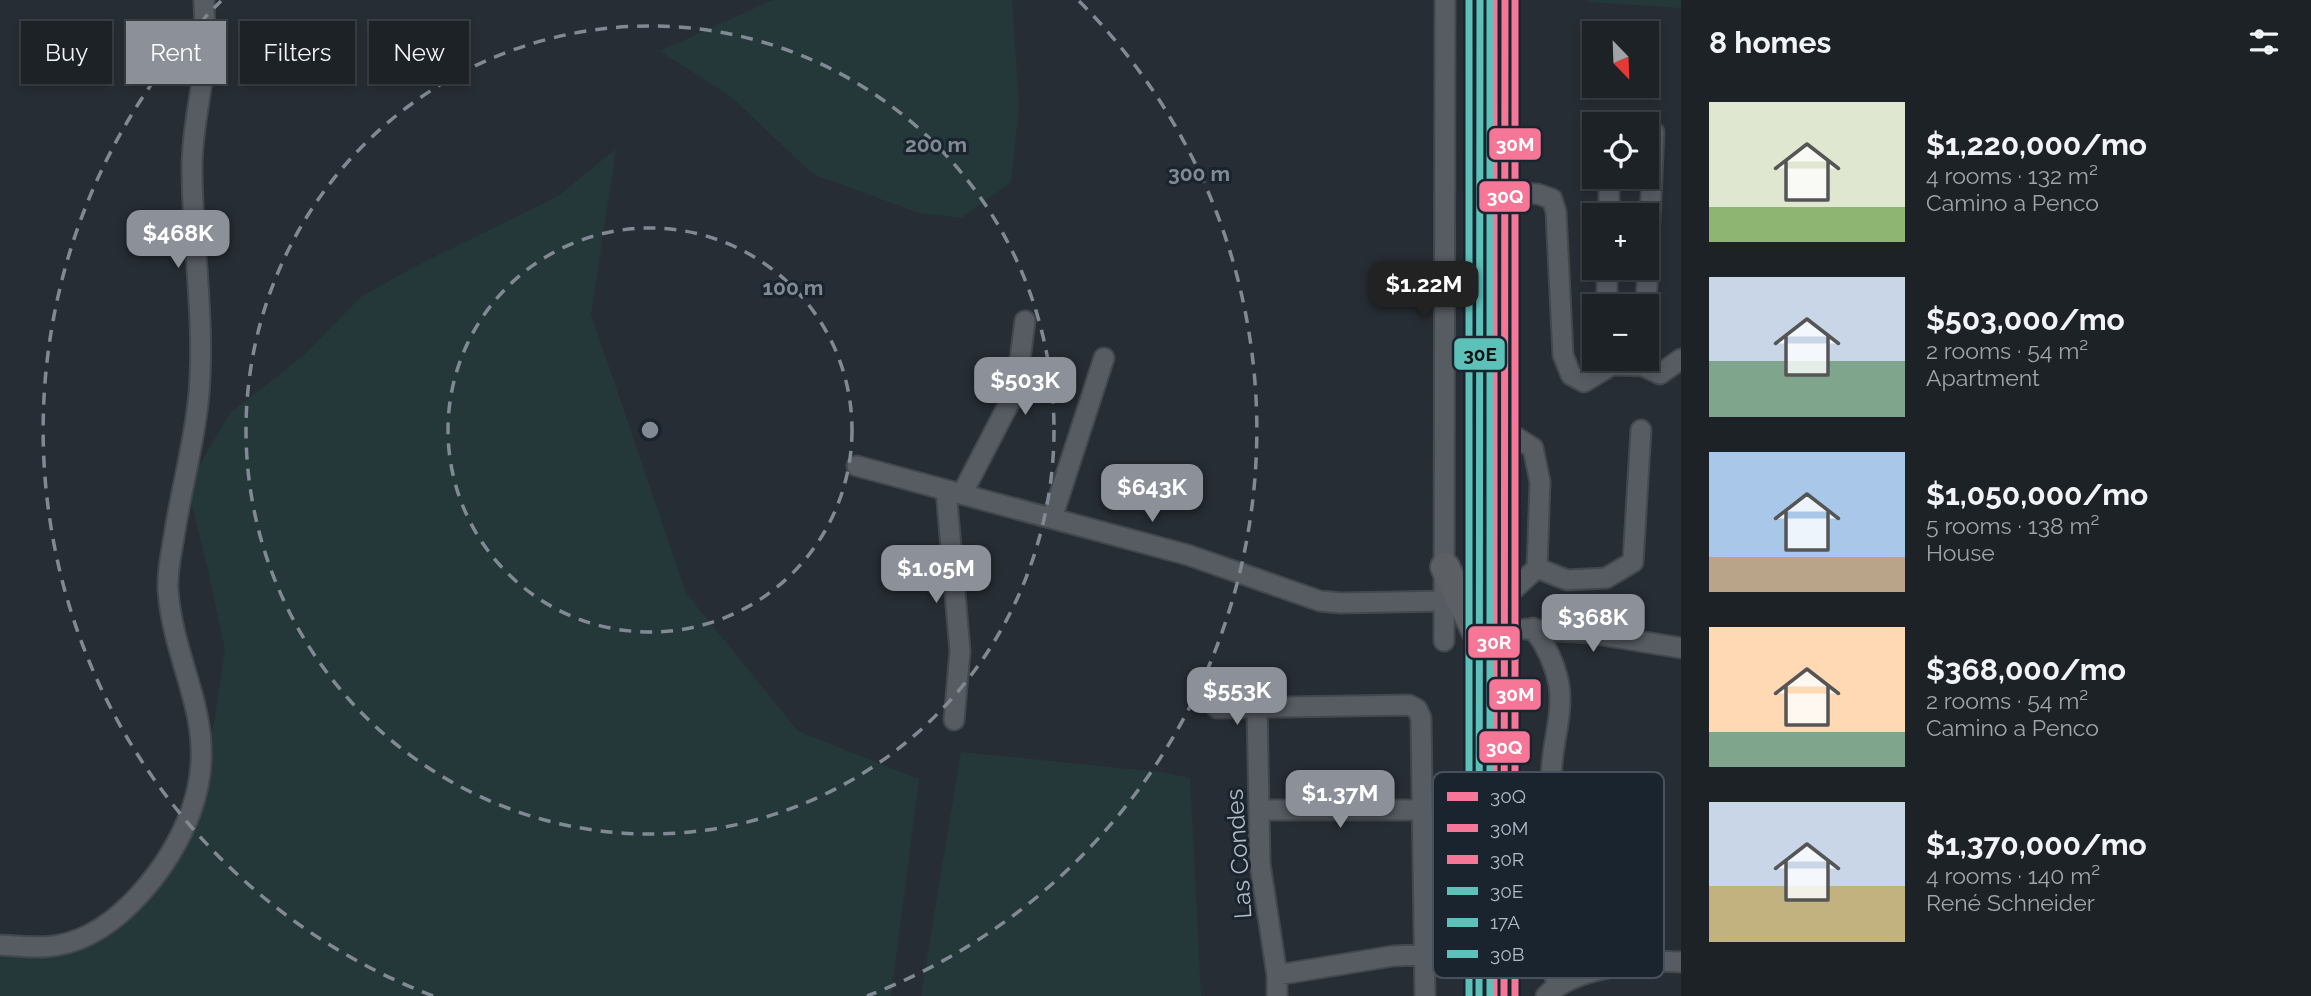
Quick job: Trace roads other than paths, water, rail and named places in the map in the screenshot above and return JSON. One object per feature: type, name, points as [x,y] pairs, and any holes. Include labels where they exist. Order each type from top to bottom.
[{"type":"highway","points":[[1480,0],[1491,772]]},
{"type":"highway","points":[[1491,634],[1504,598],[1504,0]]},
{"type":"highway","points":[[1444,567],[1491,634]]},
{"type":"highway","points":[[1479,996],[1484,978]]},
{"type":"highway","points":[[1499,978],[1504,996]]},
{"type":"street","points":[[0,945],[61,945],[95,931],[118,915],[142,891],[163,864],[184,828],[199,784],[202,754],[200,729],[172,615],[168,570],[196,421],[200,382],[198,265],[192,168],[194,128],[205,51],[204,0]]},
{"type":"street","points":[[1444,641],[1445,0]]},
{"type":"street","points":[[1647,294],[1651,189]]},
{"type":"street","points":[[1504,192],[1538,194],[1552,199],[1556,212],[1563,355],[1571,375],[1584,382],[1599,371]]},
{"type":"street","points":[[954,720],[960,651],[954,492],[1016,390],[1025,321]]},
{"type":"street","points":[[1052,518],[1104,358]]},
{"type":"street","points":[[1655,371],[1660,374],[1681,359]]},
{"type":"street","points":[[1503,429],[1533,448],[1539,482],[1537,568],[1504,598]]},
{"type":"street","points":[[1537,568],[1567,580],[1606,578],[1633,562],[1641,430]]},
{"type":"street","points":[[857,466],[1226,566],[1320,601],[1444,601]]},
{"type":"street","points":[[1491,634],[1533,628],[1589,633],[1681,648]]},
{"type":"street","points":[[1533,628],[1551,658],[1558,679],[1559,720],[1554,741],[1552,772]]},
{"type":"street","points":[[1217,708],[1409,705],[1417,709],[1421,718],[1425,996]]},
{"type":"street","name":"Las Condes","points":[[1257,707],[1260,864],[1277,975],[1277,996]]},
{"type":"street","points":[[1259,810],[1421,810]]},
{"type":"street","points":[[1277,975],[1393,956],[1433,953]]},
{"type":"street","points":[[1552,992],[1581,978]]}]
